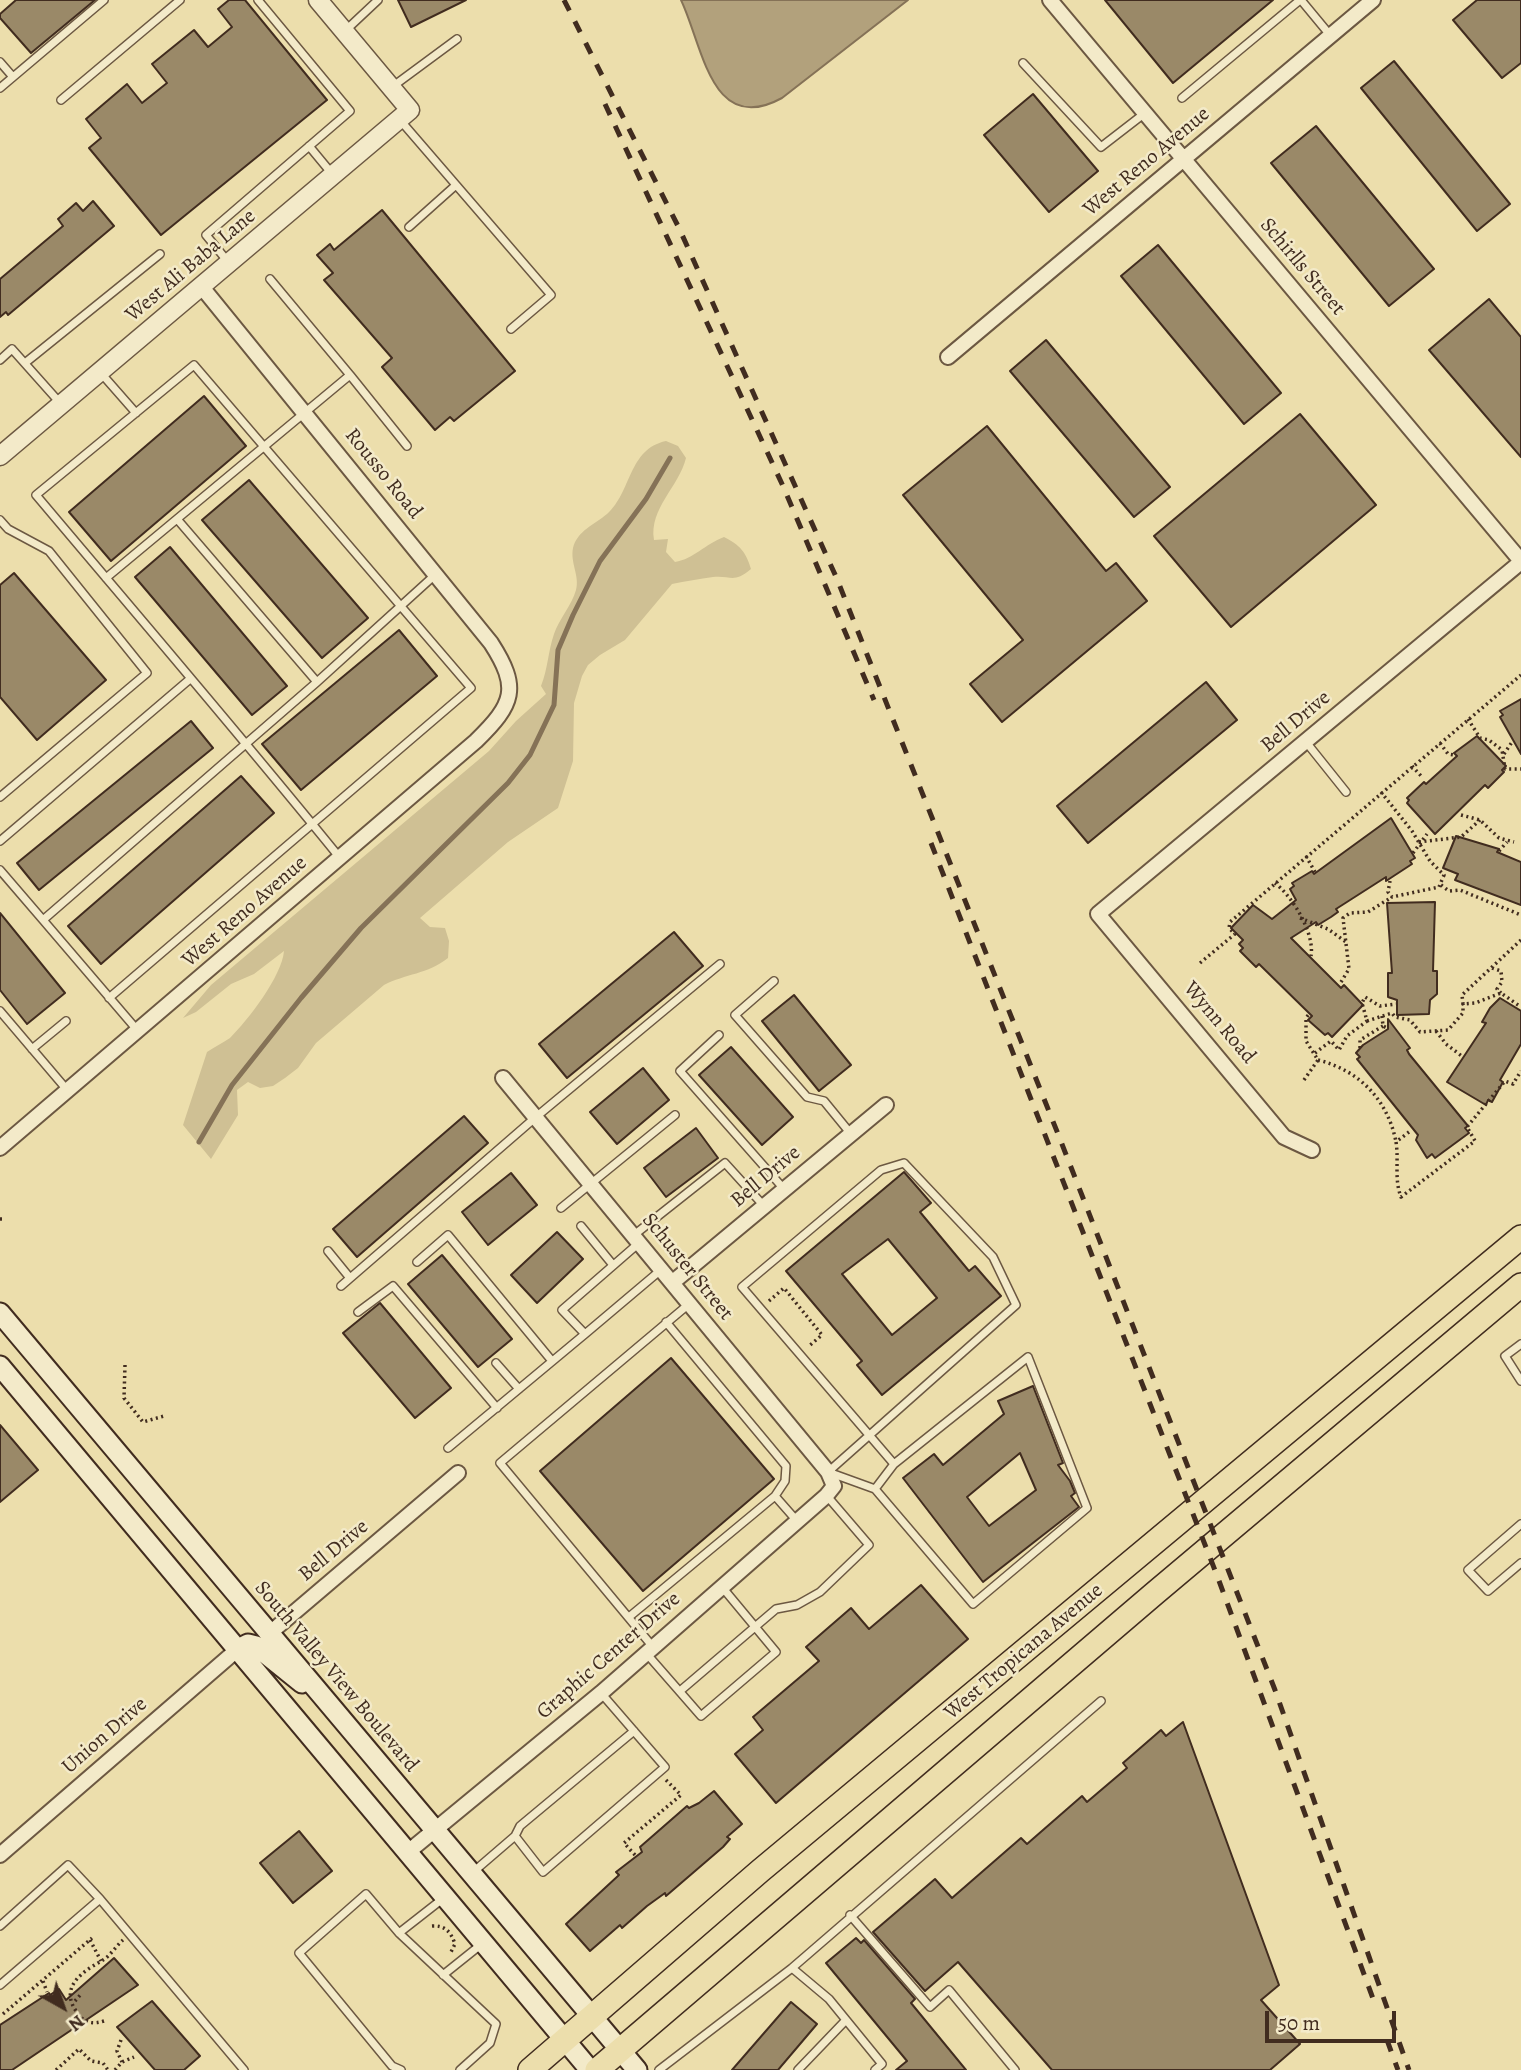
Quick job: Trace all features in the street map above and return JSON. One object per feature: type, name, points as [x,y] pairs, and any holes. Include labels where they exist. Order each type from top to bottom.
[{"type":"main road","name":"West Tropicana Avenue","points":[[530,2070],[591,2015],[1521,1237]]},
{"type":"main road","name":"West Tropicana Avenue","points":[[597,2070],[1521,1285]]},
{"type":"main road","name":"South Valley View Boulevard","points":[[0,1313],[637,2070]]},
{"type":"main road","points":[[0,1366],[590,2070]]},
{"type":"main road","points":[[238,1650],[248,1644],[256,1646],[326,1700]]},
{"type":"street","points":[[318,0],[391,87],[405,115]]},
{"type":"street","name":"Schirlls Street","points":[[1050,0],[1521,561]]},
{"type":"street","name":"West Reno Avenue","points":[[948,357],[1373,0]]},
{"type":"street","name":"West Ali Baba Lane","points":[[0,456],[405,115]]},
{"type":"street","name":"Rousso Road","points":[[201,286],[306,412],[508,668],[508,700]]},
{"type":"street","name":"Bell Drive","points":[[1098,914],[1521,561]]},
{"type":"street","name":"West Reno Avenue","points":[[0,1148],[476,741],[490,727],[508,700]]},
{"type":"street","name":"Wynn Road","points":[[1098,914],[1284,1137],[1312,1150]]},
{"type":"street","name":"Schuster Street","points":[[503,1078],[673,1282],[829,1484]]},
{"type":"street","name":"Bell Drive","points":[[673,1282],[886,1105]]},
{"type":"street","name":"Bell Drive","points":[[270,1633],[458,1474]]},
{"type":"street","name":"Graphic Center Drive","points":[[408,1852],[601,1693],[797,1521],[829,1484]]},
{"type":"street","name":"Union Drive","points":[[0,1854],[238,1650]]},
{"type":"lane","points":[[0,88],[104,0]]},
{"type":"lane","points":[[61,100],[180,0]]},
{"type":"lane","points":[[229,263],[206,235],[350,111],[258,0]]},
{"type":"lane","points":[[345,32],[379,0]]},
{"type":"lane","points":[[1182,98],[1301,0],[1331,36]]},
{"type":"lane","points":[[391,87],[457,39]]},
{"type":"lane","points":[[0,62],[13,77]]},
{"type":"lane","points":[[1023,63],[1101,147],[1145,113]]},
{"type":"lane","points":[[405,115],[456,185],[551,295],[511,329]]},
{"type":"lane","points":[[309,146],[333,176]]},
{"type":"lane","points":[[409,227],[456,185]]},
{"type":"lane","points":[[25,363],[160,254]]},
{"type":"lane","points":[[270,279],[407,446]]},
{"type":"lane","points":[[0,360],[12,349],[61,404]]},
{"type":"lane","points":[[109,998],[312,824],[471,688],[194,365],[36,495],[246,744],[312,824],[340,858]]},
{"type":"lane","points":[[100,372],[136,413]]},
{"type":"lane","points":[[106,578],[350,375]]},
{"type":"lane","points":[[177,519],[317,682]]},
{"type":"lane","points":[[0,520],[8,529],[49,551],[147,673],[0,797]]},
{"type":"lane","points":[[0,536],[8,529]]},
{"type":"lane","points":[[43,920],[317,682],[436,574]]},
{"type":"lane","points":[[0,841],[190,678]]},
{"type":"lane","points":[[1306,742],[1346,792]]},
{"type":"lane","points":[[0,870],[138,1032]]},
{"type":"lane","points":[[341,1286],[536,1117],[720,964]]},
{"type":"lane","points":[[774,981],[735,1015],[807,1097],[824,1101],[851,1134]]},
{"type":"lane","points":[[0,1011],[68,1091]]},
{"type":"lane","points":[[32,1049],[66,1021]]},
{"type":"lane","points":[[719,1035],[680,1071],[784,1189]]},
{"type":"lane","points":[[561,1208],[675,1115]]},
{"type":"lane","points":[[585,1334],[562,1310],[613,1265],[636,1238],[725,1163],[764,1206]]},
{"type":"lane","points":[[829,1484],[869,1437],[1016,1305],[993,1257],[904,1163],[881,1170],[742,1287],[869,1437],[894,1464]]},
{"type":"lane","points":[[581,1226],[613,1265]]},
{"type":"lane","points":[[417,1262],[448,1235],[552,1361]]},
{"type":"lane","points":[[328,1251],[350,1278]]},
{"type":"lane","points":[[448,1448],[662,1269]]},
{"type":"lane","points":[[358,1312],[393,1286],[497,1408]]},
{"type":"lane","points":[[689,1303],[500,1463],[629,1617],[649,1650],[701,1716],[776,1651],[722,1587]]},
{"type":"lane","points":[[629,1617],[775,1496],[785,1481],[786,1466],[666,1322]]},
{"type":"lane","points":[[1521,1344],[1505,1356],[1521,1381]]},
{"type":"lane","points":[[829,1484],[875,1489],[973,1604],[1087,1508],[1028,1357],[894,1464],[875,1489]]},
{"type":"lane","points":[[496,1363],[519,1390]]},
{"type":"lane","points":[[680,1691],[776,1609],[797,1605],[820,1592],[869,1545],[829,1484]]},
{"type":"lane","points":[[775,1496],[797,1521]]},
{"type":"lane","points":[[1521,1524],[1468,1570],[1488,1591],[1521,1563]]},
{"type":"lane","points":[[515,1836],[543,1872],[665,1767],[601,1693]]},
{"type":"lane","points":[[659,2070],[792,1968],[850,1915],[1101,1701]]},
{"type":"lane","points":[[472,1872],[515,1836],[520,1826],[634,1731]]},
{"type":"lane","points":[[0,1926],[68,1865],[100,1899],[244,2070]]},
{"type":"lane","points":[[401,2070],[392,2066],[299,1953],[366,1894],[399,1933],[496,2024],[490,2043],[460,2070]]},
{"type":"lane","points":[[399,1933],[445,1896]]},
{"type":"lane","points":[[0,1985],[100,1899]]},
{"type":"lane","points":[[850,1915],[930,2007],[949,1990],[1015,2070]]},
{"type":"lane","points":[[443,1975],[484,1943]]},
{"type":"lane","points":[[792,1968],[829,1999],[882,2064],[875,2070]]},
{"type":"lane","points":[[798,2070],[846,2020]]},
{"type":"path","points":[[1200,963],[1235,934],[1229,928],[1230,922],[1521,675]]},
{"type":"path","points":[[1468,719],[1480,738],[1489,740],[1504,754]]},
{"type":"path","points":[[1511,741],[1504,754],[1505,769],[1521,769]]},
{"type":"path","points":[[1440,743],[1448,754],[1454,755]]},
{"type":"path","points":[[1412,766],[1422,777]]},
{"type":"path","points":[[1341,982],[1349,969],[1343,918],[1350,913],[1368,912],[1392,897],[1427,891],[1441,885],[1444,876],[1430,861],[1381,792]]},
{"type":"path","points":[[1461,815],[1480,821],[1507,842],[1514,842]]},
{"type":"path","points":[[1419,842],[1461,837],[1480,821]]},
{"type":"path","points":[[1413,853],[1427,834]]},
{"type":"path","points":[[1499,851],[1507,842]]},
{"type":"path","points":[[1306,856],[1315,872]]},
{"type":"path","points":[[1390,881],[1388,892],[1392,897]]},
{"type":"path","points":[[1275,883],[1286,891],[1300,918],[1310,941],[1311,956]]},
{"type":"path","points":[[1441,885],[1449,891],[1460,890],[1521,915]]},
{"type":"path","points":[[1300,918],[1328,929],[1346,942]]},
{"type":"path","points":[[1315,1053],[1331,1041],[1339,1050],[1347,1036],[1367,1021],[1392,1013],[1395,1017],[1410,1020],[1420,1032],[1448,1030],[1463,1013],[1462,995],[1521,940]]},
{"type":"path","points":[[1492,968],[1501,971],[1502,982],[1497,989],[1521,1007]]},
{"type":"path","points":[[1463,1004],[1475,1003],[1501,993]]},
{"type":"path","points":[[1367,1021],[1362,1003],[1365,997],[1380,1006],[1396,1004]]},
{"type":"path","points":[[1310,1014],[1306,1018],[1306,1041],[1318,1060]]},
{"type":"path","points":[[1360,1048],[1360,1040],[1385,1027],[1382,1016]]},
{"type":"path","points":[[1436,1031],[1446,1044],[1463,1057]]},
{"type":"path","points":[[1304,1080],[1318,1060]]},
{"type":"path","points":[[1318,1060],[1338,1065],[1376,1094],[1392,1123],[1399,1164],[1395,1182],[1401,1197],[1475,1141],[1466,1127],[1505,1081],[1513,1084],[1521,1071]]},
{"type":"path","points":[[1396,1142],[1409,1132]]},
{"type":"path","points":[[760,1308],[784,1288],[822,1335],[809,1346],[817,1356]]},
{"type":"path","points":[[125,1365],[124,1398],[143,1422],[164,1416]]},
{"type":"path","points":[[635,1856],[624,1843],[681,1795]]},
{"type":"path","points":[[432,1926],[440,1925],[453,1937],[454,1944],[448,1957]]},
{"type":"path","points":[[104,2021],[86,2021],[74,2003],[73,1985],[89,1966],[101,1961],[130,1934]]},
{"type":"path","points":[[3,2014],[91,1939],[101,1961]]},
{"type":"path","points":[[43,1980],[47,1993]]},
{"type":"path","points":[[74,2003],[82,1993]]},
{"type":"path","points":[[17,2002],[20,2010]]},
{"type":"path","points":[[121,2040],[117,2051],[122,2062]]},
{"type":"path","points":[[56,2070],[79,2049],[91,2061],[103,2063],[108,2070]]},
{"type":"path","points":[[115,2070],[122,2062],[134,2057]]},
{"type":"shaded area","points":[[681,0],[908,0],[782,98],[758,107],[739,106],[725,96],[713,81]]},
{"type":"shaded area","points":[[666,441],[678,446],[686,458],[656,518],[654,540],[668,539],[666,552],[675,562],[688,558],[724,537],[742,550],[751,569],[736,578],[713,577],[672,584],[625,640],[588,665],[574,703],[573,761],[558,808],[508,842],[420,918],[430,927],[445,928],[449,941],[448,958],[433,967],[384,985],[316,1043],[298,1068],[273,1086],[260,1088],[248,1082],[237,1090],[238,1115],[211,1159],[183,1125],[207,1052],[230,1038],[246,1020],[271,985],[284,951],[254,974],[231,984],[196,1012],[183,1018],[211,985],[489,751],[516,721],[546,694],[541,686],[552,640],[576,590],[572,554],[575,542],[582,532],[615,505],[644,453]]},
{"type":"building","points":[[16,0],[95,0],[31,53],[0,18],[0,14]]},
{"type":"building","points":[[229,0],[245,0],[327,100],[161,235],[89,148],[101,138],[86,119],[127,84],[142,103],[167,83],[152,64],[194,30],[208,47],[232,27],[218,9]]},
{"type":"building","points":[[398,0],[466,0],[411,27]]},
{"type":"building","points":[[1105,0],[1273,0],[1173,83]]},
{"type":"building","points":[[1477,0],[1521,0],[1521,63],[1502,78],[1453,20]]},
{"type":"building","points":[[1394,61],[1510,204],[1477,231],[1361,88]]},
{"type":"building","points":[[1033,94],[1098,171],[1049,212],[984,135]]},
{"type":"building","points":[[1316,126],[1434,269],[1389,306],[1271,163]]},
{"type":"building","points":[[93,201],[114,226],[8,315],[6,312],[0,317],[0,279],[63,226],[58,219],[76,203],[83,211]]},
{"type":"building","points":[[382,210],[515,371],[454,421],[450,417],[435,430],[382,367],[392,358],[324,280],[333,273],[317,255],[330,244],[334,250]]},
{"type":"building","points":[[1158,245],[1281,393],[1244,424],[1121,276]]},
{"type":"building","points":[[1489,299],[1521,337],[1521,457],[1429,350]]},
{"type":"building","points":[[1046,340],[1170,487],[1134,517],[1010,371]]},
{"type":"building","points":[[204,396],[246,446],[111,561],[69,512]]},
{"type":"building","points":[[1300,414],[1376,505],[1231,627],[1154,536]]},
{"type":"building","points":[[987,426],[1106,571],[1116,563],[1147,601],[1002,722],[970,684],[1023,640],[903,495]]},
{"type":"building","points":[[249,480],[368,618],[322,658],[202,520]]},
{"type":"building","points":[[170,547],[287,686],[252,715],[135,577]]},
{"type":"building","points":[[14,573],[106,680],[37,740],[0,697],[0,585]]},
{"type":"building","points":[[399,630],[437,676],[301,790],[262,744]]},
{"type":"building","points":[[1206,682],[1237,720],[1088,843],[1057,806]]},
{"type":"building","points":[[1521,699],[1521,754],[1500,717],[1503,715],[1500,711]]},
{"type":"building","points":[[191,721],[213,748],[39,890],[17,863]]},
{"type":"building","points":[[1477,736],[1506,766],[1502,770],[1504,772],[1488,788],[1485,785],[1435,834],[1407,803],[1407,798],[1457,756],[1454,753]]},
{"type":"building","points":[[241,776],[274,813],[101,964],[68,926]]},
{"type":"building","points":[[1391,818],[1415,858],[1410,861],[1412,864],[1336,909],[1338,912],[1318,925],[1316,922],[1291,938],[1341,988],[1344,985],[1363,1005],[1332,1037],[1328,1033],[1325,1035],[1308,1020],[1312,1016],[1259,964],[1256,967],[1240,951],[1243,948],[1239,944],[1243,940],[1231,928],[1253,905],[1272,919],[1296,900],[1290,889],[1294,886],[1292,883],[1312,871],[1314,874]]},
{"type":"building","points":[[1456,836],[1499,849],[1497,852],[1521,862],[1521,905],[1455,880],[1458,874],[1443,868]]},
{"type":"building","points":[[1435,902],[1433,971],[1437,971],[1437,994],[1430,1000],[1429,1014],[1397,1015],[1397,1000],[1388,997],[1388,973],[1392,973],[1387,903]]},
{"type":"building","points":[[0,913],[65,993],[27,1024],[0,990]]},
{"type":"building","points":[[674,932],[703,966],[567,1078],[539,1044]]},
{"type":"building","points":[[794,995],[851,1065],[819,1091],[762,1021]]},
{"type":"building","points":[[1500,998],[1521,1011],[1521,1044],[1500,1080],[1503,1082],[1492,1102],[1488,1100],[1486,1105],[1447,1082],[1486,1023],[1482,1022],[1490,1008]]},
{"type":"building","points":[[1388,1019],[1410,1048],[1407,1050],[1409,1054],[1468,1126],[1465,1128],[1469,1133],[1435,1158],[1432,1154],[1427,1158],[1416,1140],[1418,1135],[1357,1059],[1360,1057],[1356,1053],[1363,1045],[1388,1029]]},
{"type":"building","points":[[731,1047],[793,1117],[762,1145],[699,1075]]},
{"type":"building","points":[[643,1068],[669,1100],[617,1144],[590,1112]]},
{"type":"building","points":[[464,1116],[488,1143],[357,1257],[333,1229]]},
{"type":"building","points":[[696,1128],[718,1158],[666,1197],[644,1168]]},
{"type":"building","points":[[904,1172],[931,1203],[920,1212],[969,1271],[975,1266],[1001,1296],[882,1395],[857,1365],[862,1361],[786,1271]],"holes":[[[888,1239],[937,1298],[892,1335],[842,1274]]]},
{"type":"building","points":[[511,1173],[537,1205],[488,1245],[462,1212]]},
{"type":"building","points":[[557,1232],[583,1259],[537,1303],[511,1275]]},
{"type":"building","points":[[442,1255],[512,1339],[478,1367],[408,1284]]},
{"type":"building","points":[[380,1303],[451,1388],[415,1418],[343,1333]]},
{"type":"building","points":[[671,1358],[774,1479],[643,1591],[540,1471]]},
{"type":"building","points":[[1033,1386],[1063,1463],[1058,1465],[1070,1481],[1075,1493],[1071,1496],[1079,1507],[983,1582],[903,1478],[934,1454],[943,1465],[1004,1414],[998,1401]],"holes":[[[1020,1453],[1036,1490],[989,1526],[967,1497]]]},
{"type":"building","points":[[0,1425],[38,1470],[0,1502]]},
{"type":"building","points":[[921,1585],[968,1639],[776,1803],[735,1754],[763,1730],[753,1717],[819,1661],[806,1647],[851,1608],[869,1629]]},
{"type":"building","points":[[1183,1722],[1279,1985],[1261,2000],[1300,2044],[1270,2070],[1052,2070],[958,1962],[925,1991],[873,1932],[935,1879],[952,1898],[1021,1838],[1027,1844],[1082,1796],[1087,1802],[1127,1768],[1123,1763],[1161,1730],[1166,1736]]},
{"type":"building","points":[[714,1791],[742,1824],[727,1837],[730,1839],[723,1847],[666,1896],[665,1893],[622,1928],[620,1925],[590,1951],[566,1924],[619,1875],[616,1872],[642,1852],[640,1847],[687,1806],[689,1808],[699,1803]]},
{"type":"building","points":[[299,1831],[332,1871],[293,1903],[260,1863]]},
{"type":"building","points":[[856,1938],[861,1943],[864,1940],[915,1999],[911,2003],[966,2070],[896,2070],[907,2061],[826,1963]]},
{"type":"building","points":[[114,1958],[138,1985],[12,2070],[0,2070],[0,2025],[59,1989],[66,2000]]},
{"type":"building","points":[[152,2001],[200,2056],[184,2070],[155,2070],[117,2027]]},
{"type":"building","points":[[791,2002],[817,2024],[778,2070],[732,2070]]},
{"type":"waterway","points":[[199,1142],[232,1085],[301,998],[361,928],[508,783],[530,755],[554,705],[558,650],[573,615],[600,561],[646,499],[670,458]]},
{"type":"railway","points":[[564,0],[679,228],[837,579],[1275,1690],[1409,2070]]},
{"type":"railway","points":[[605,104],[783,486],[874,700]]},
{"type":"railway","points":[[931,843],[1218,1578],[1375,2004]]},
{"type":"railway","points":[[1387,2040],[1398,2070]]}]
